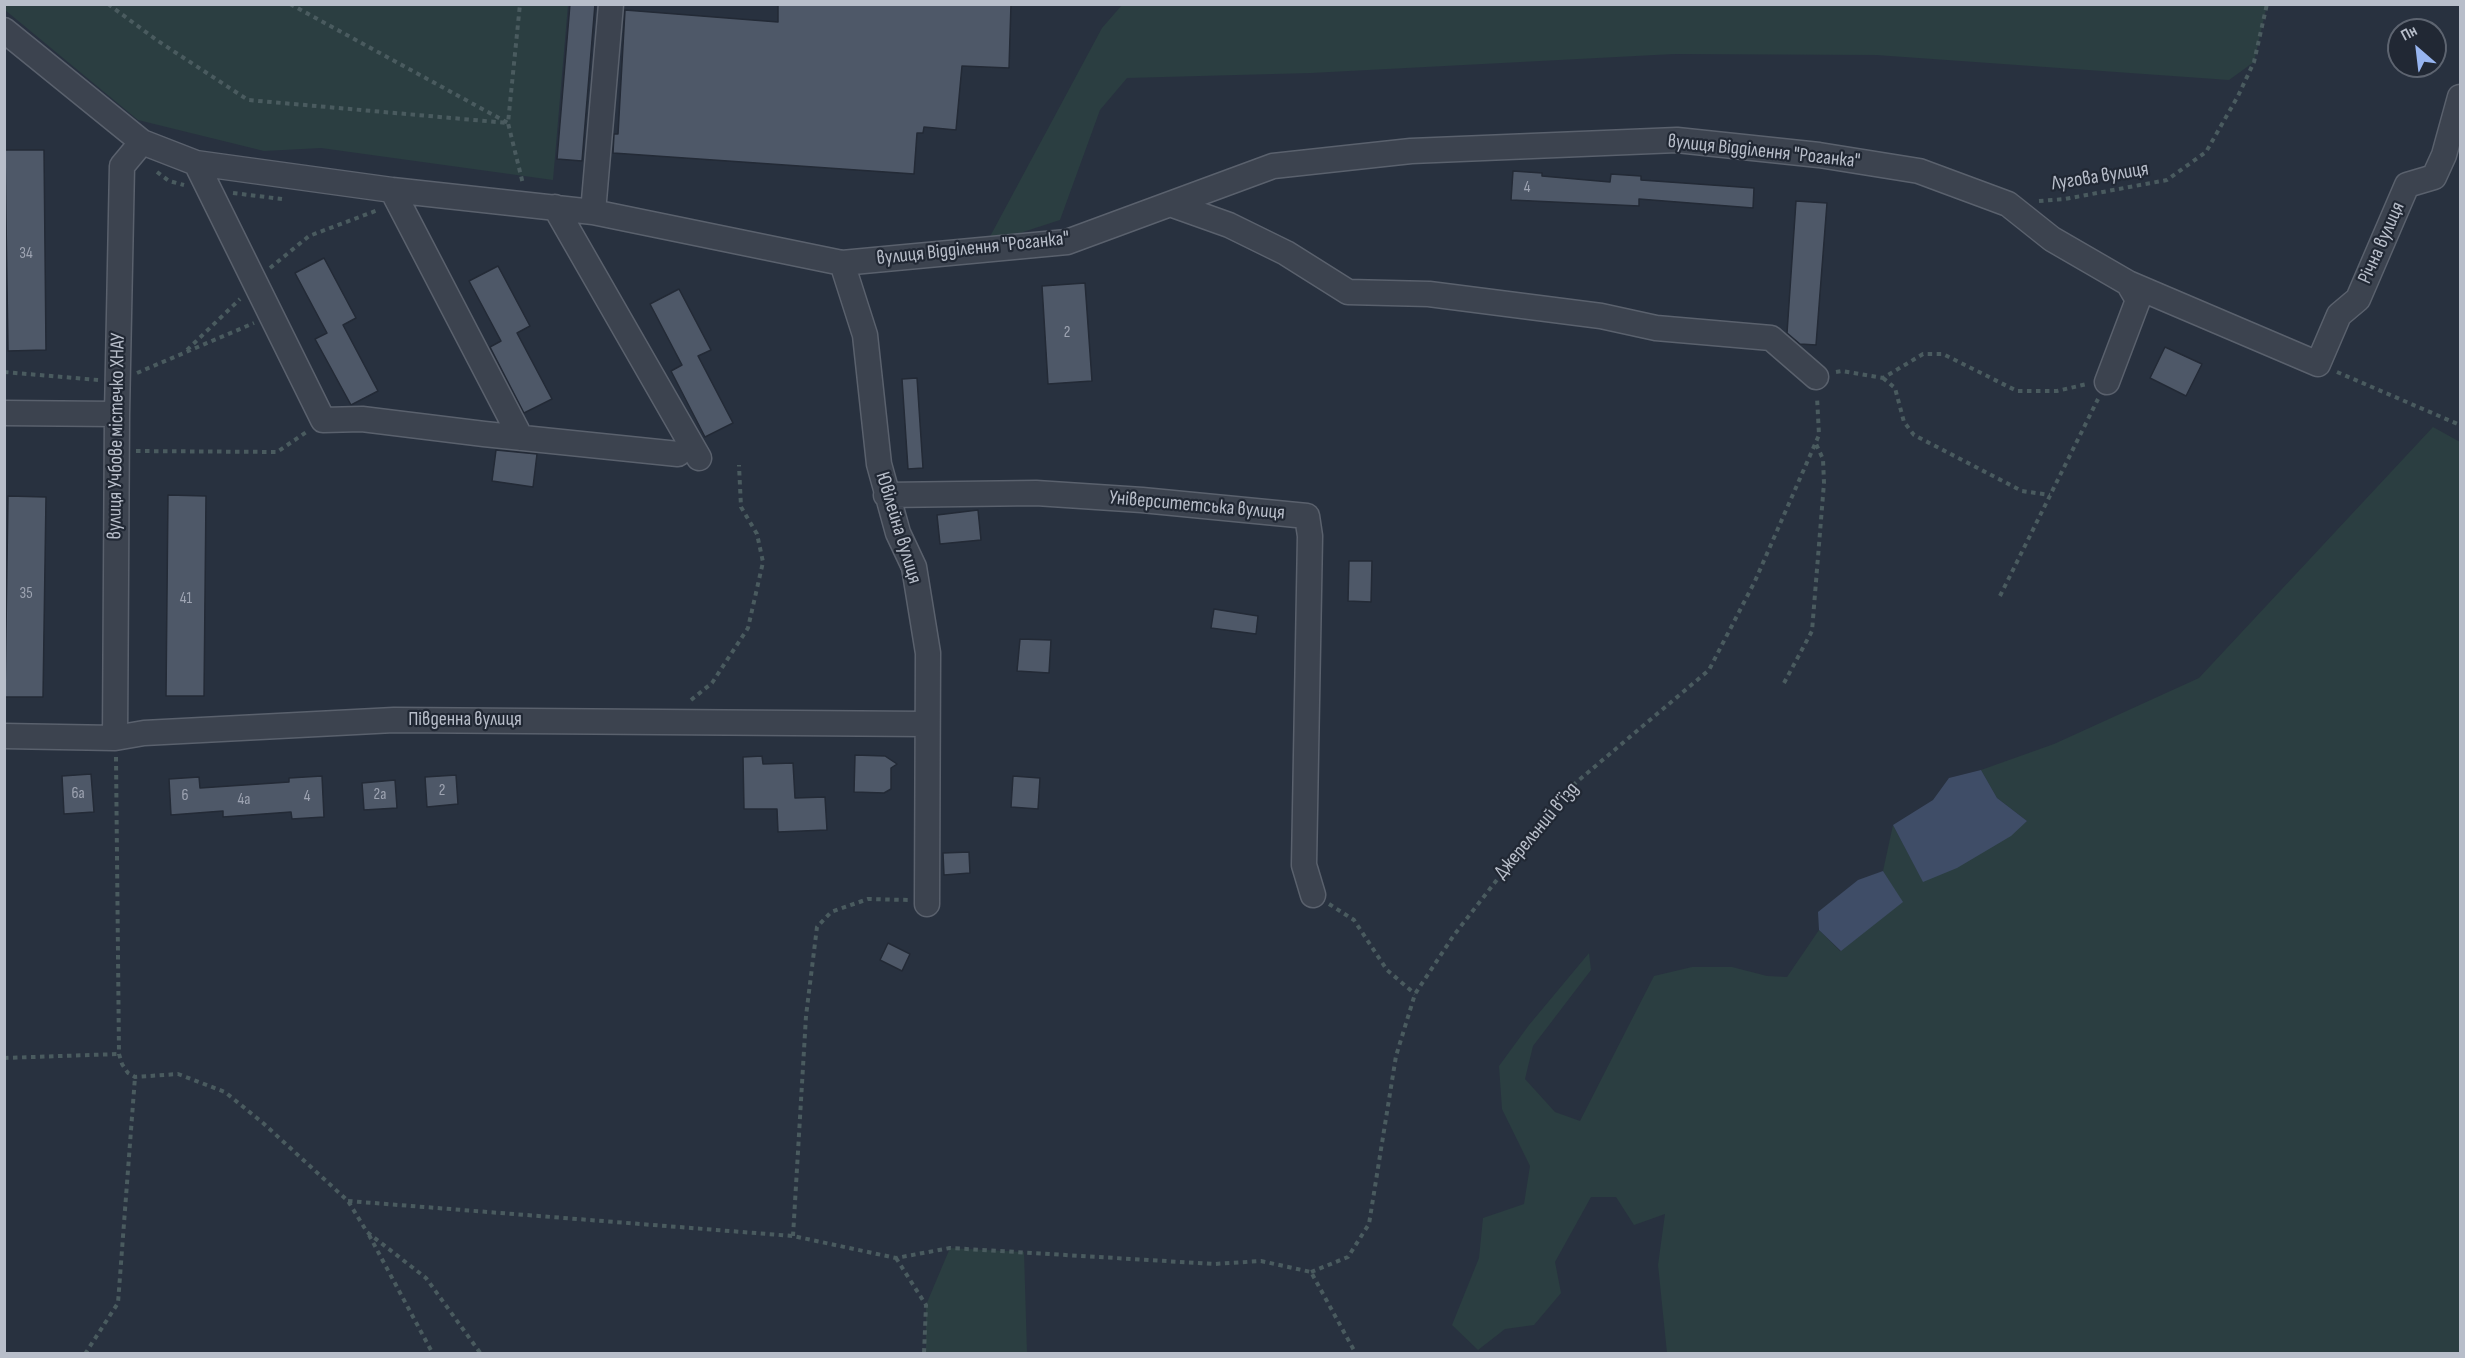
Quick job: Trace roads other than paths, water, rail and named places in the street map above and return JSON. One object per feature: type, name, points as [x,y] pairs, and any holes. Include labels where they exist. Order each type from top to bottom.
[{"type":"street","points":[[593,212],[611,4]]},
{"type":"street","name":"вулиця Відділення \"Роганка\"","points":[[4,30],[142,142],[196,163],[392,190],[593,212],[842,263],[1067,242],[1273,166],[1411,151],[1677,141],[1819,155],[1919,171],[2008,204],[2052,239],[2128,283],[2318,364]]},
{"type":"street","name":"Річна вулиця","points":[[2318,364],[2339,315],[2358,299],[2407,185],[2434,177],[2444,155],[2460,97]]},
{"type":"street","name":"вулиця Учбове містечко ХНАУ","points":[[116,738],[116,451],[122,166],[142,142]]},
{"type":"street","points":[[196,163],[323,420],[362,419],[689,456],[555,207]]},
{"type":"street","points":[[392,190],[521,438]]},
{"type":"street","points":[[1170,204],[1229,225],[1286,254],[1348,292],[1429,294],[1601,316],[1656,328],[1771,338],[1816,377]]},
{"type":"street","name":"Ювілейна вулиця","points":[[842,263],[865,335],[879,464],[898,534],[914,567],[927,653],[927,904]]},
{"type":"street","points":[[2107,382],[2138,300],[2128,283]]},
{"type":"street","points":[[4,413],[117,414]]},
{"type":"street","name":"Університетська вулиця","points":[[886,495],[1036,494],[1142,500],[1307,516],[1310,536],[1304,865],[1313,895]]},
{"type":"street","name":"Південна вулиця","points":[[4,736],[116,738],[135,733],[394,720],[926,724]]},
{"type":"water","points":[[1981,770],[1997,798],[2027,821],[2011,836],[1957,868],[1923,882],[1893,825],[1933,800],[1949,778]]},
{"type":"water","points":[[1883,871],[1903,902],[1841,951],[1819,930],[1818,912],[1858,880]]}]
